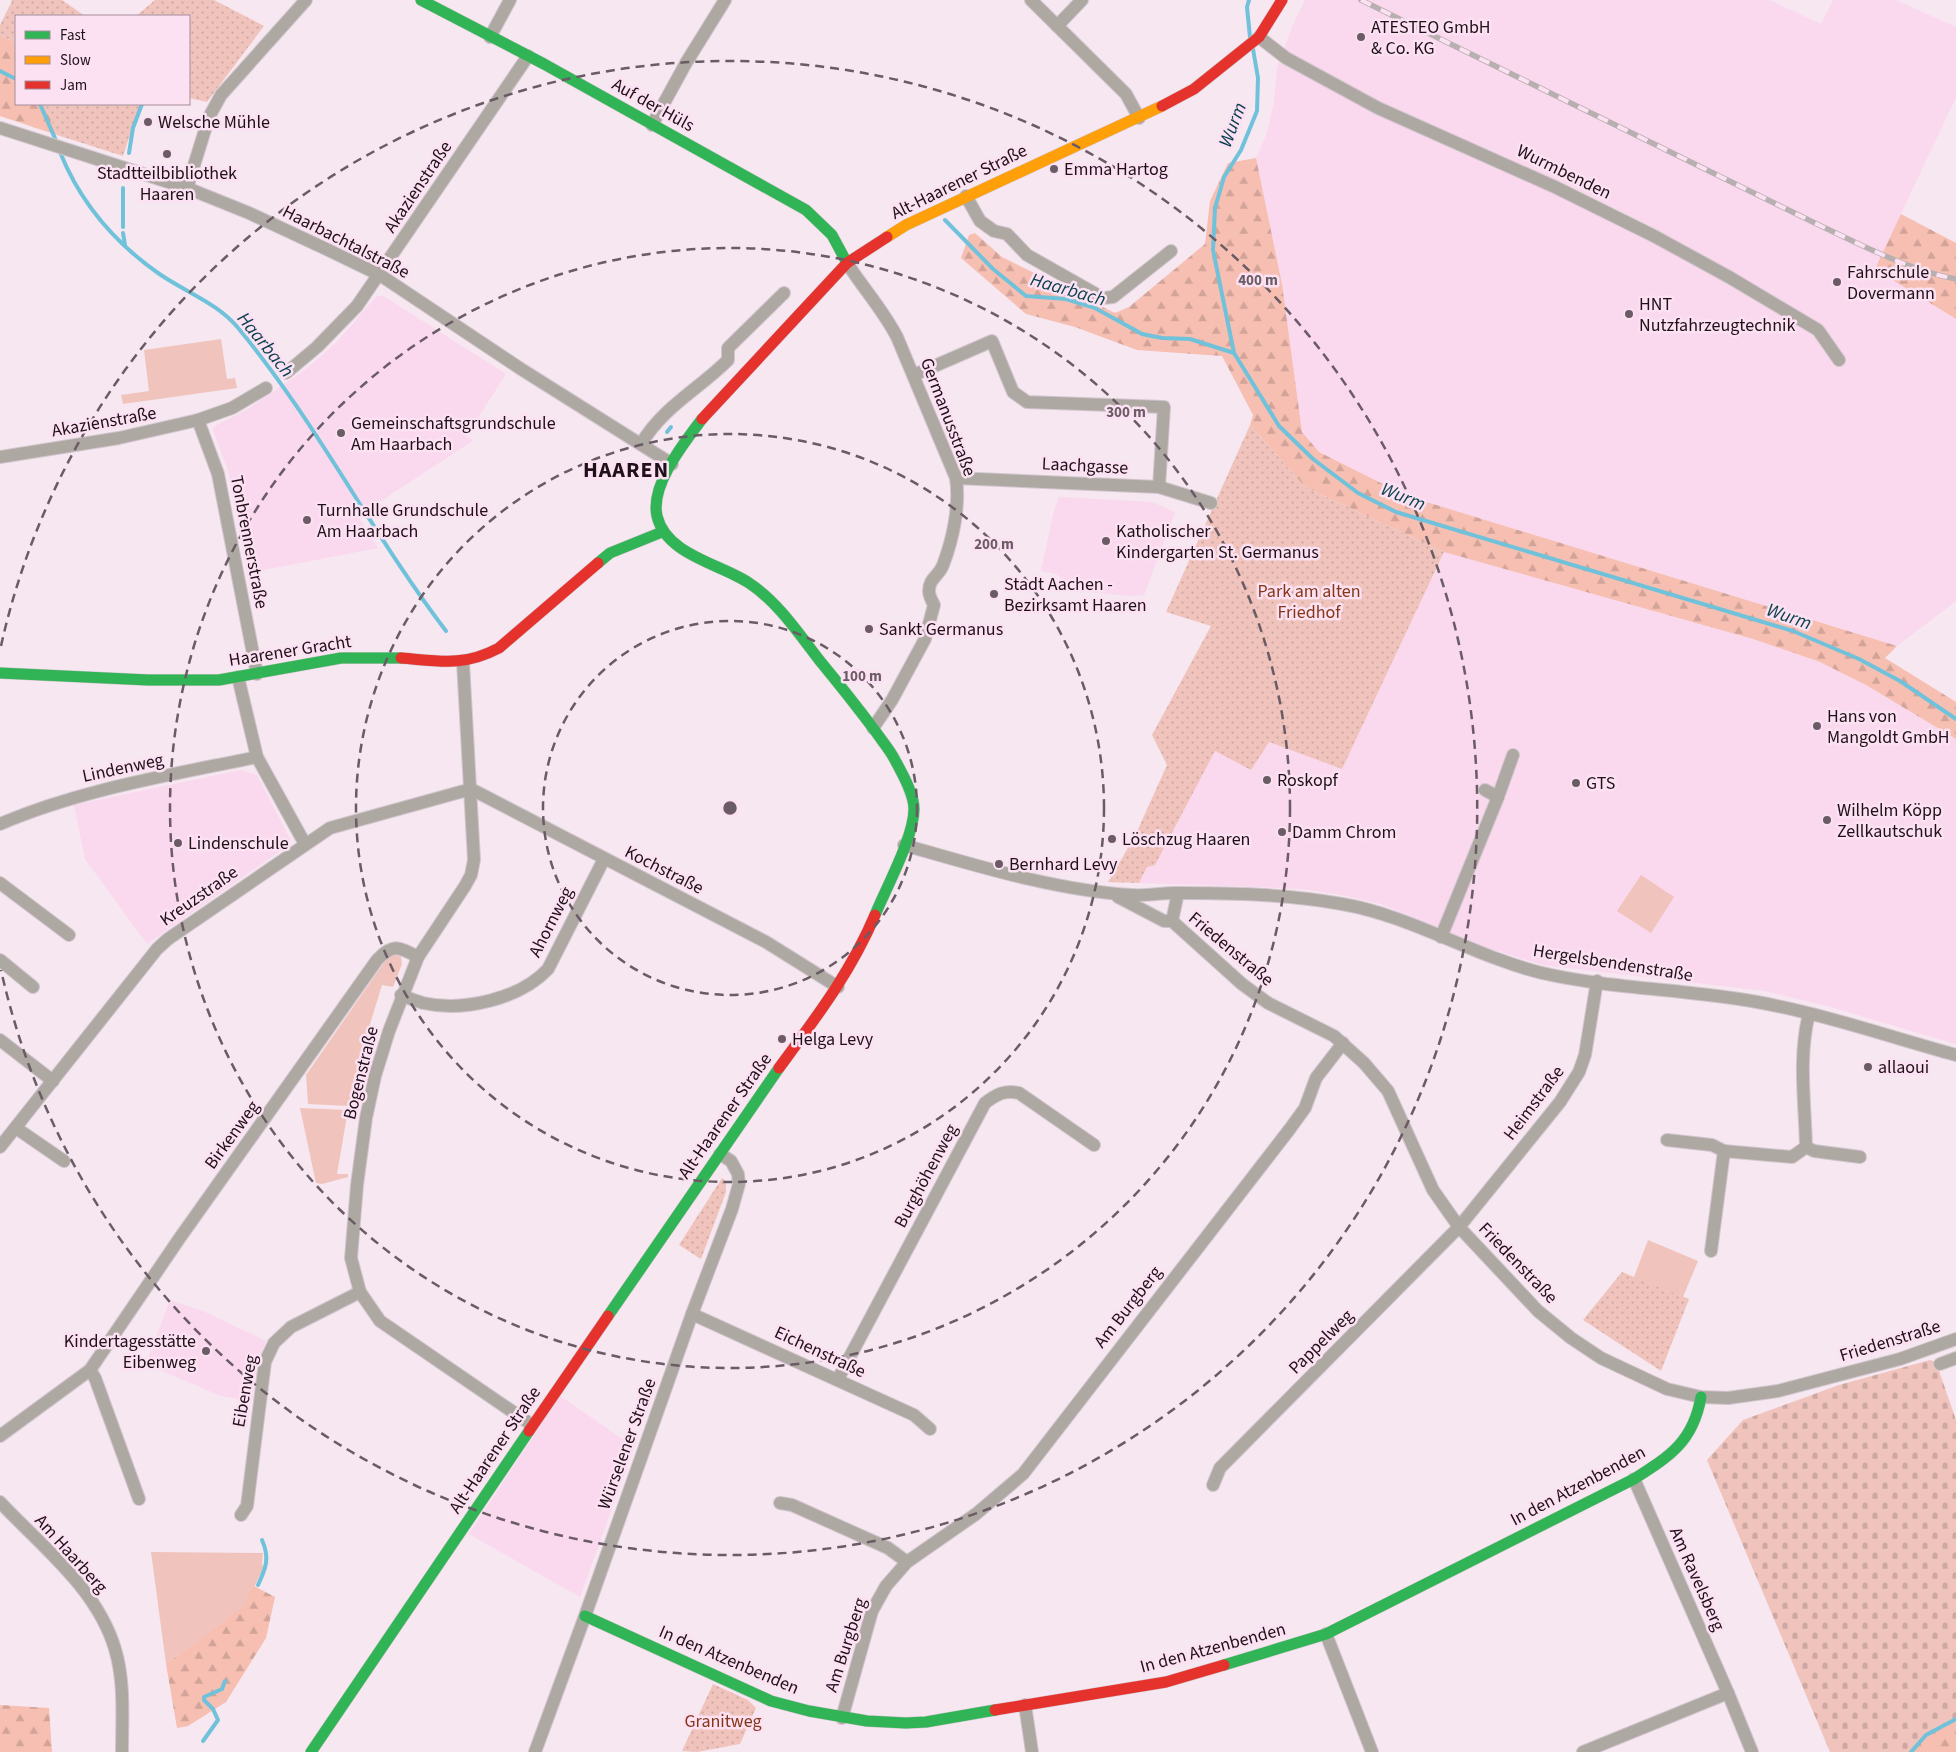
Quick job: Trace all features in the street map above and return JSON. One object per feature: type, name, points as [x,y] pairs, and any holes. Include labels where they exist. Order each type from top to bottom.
[{"type":"main road","name":"Auf der Hüls","points":[[422,0],[528,56],[806,210],[832,235],[847,263]]},
{"type":"main road","name":"Alt-Haarener Straße","points":[[310,1752],[532,1425],[838,987],[864,938],[913,820],[911,796],[895,759],[873,728],[769,598],[754,584],[676,544],[662,532],[655,510],[656,500],[672,464],[694,430],[744,372],[847,263],[906,226],[966,196],[1139,118],[1194,89],[1259,37],[1282,0]]},
{"type":"main road","name":"Haarener Gracht","points":[[0,673],[148,680],[219,680],[341,658],[382,657],[463,662],[482,657],[499,648],[610,553],[662,532]]},
{"type":"main road","name":"In den Atzenbenden","points":[[585,1616],[771,1700],[803,1710],[842,1718],[900,1724],[926,1722],[1166,1682],[1326,1634],[1634,1479],[1673,1454],[1690,1435],[1700,1411],[1701,1397]]},
{"type":"street","points":[[187,188],[209,117],[221,95],[306,0]]},
{"type":"street","points":[[490,37],[510,0]]},
{"type":"street","points":[[652,125],[686,63],[725,0]]},
{"type":"street","points":[[1031,0],[1126,94],[1139,118]]},
{"type":"street","points":[[1056,26],[1082,0]]},
{"type":"street","name":"Wurmbenden","points":[[1259,37],[1286,58],[1370,104],[1556,187],[1654,236],[1818,330],[1839,360]]},
{"type":"street","name":"Akazienstraße","points":[[286,373],[317,347],[357,306],[380,276],[528,56]]},
{"type":"street","name":"Haarbachtalstraße","points":[[0,128],[187,188],[249,213],[380,276],[672,464]]},
{"type":"street","points":[[966,196],[980,221],[994,230],[1007,234],[1027,254],[1103,298],[1113,297],[1171,251]]},
{"type":"street","name":"Germanusstraße","points":[[847,263],[860,285],[887,318],[914,375],[956,478],[958,492],[956,510],[943,568],[931,579],[928,594],[934,605],[925,639],[892,700],[873,728]]},
{"type":"street","points":[[641,444],[650,428],[697,384],[708,380],[728,360],[728,348],[784,293]]},
{"type":"street","points":[[914,375],[992,341],[1013,392],[1027,402],[1164,407],[1159,487]]},
{"type":"street","points":[[728,360],[744,372]]},
{"type":"street","points":[[708,380],[724,395]]},
{"type":"street","name":"Akazienstraße","points":[[0,457],[129,437],[198,420],[232,408],[266,388]]},
{"type":"street","name":"Tonbrennerstraße","points":[[198,420],[218,474],[257,674]]},
{"type":"street","name":"Laachgasse","points":[[956,478],[1159,487],[1211,504]]},
{"type":"street","name":"Bogenstraße","points":[[463,662],[474,860],[471,875],[454,905],[418,957],[401,995],[375,1076],[362,1149],[353,1221],[351,1258],[360,1292],[380,1321],[532,1425]]},
{"type":"street","points":[[238,677],[257,757],[305,844]]},
{"type":"street","points":[[1441,937],[1498,797],[1513,754]]},
{"type":"street","name":"Lindenweg","points":[[0,824],[46,806],[99,790],[257,757]]},
{"type":"street","name":"Kreuzstraße","points":[[0,1147],[162,944],[330,828],[471,789]]},
{"type":"street","name":"Kochstraße","points":[[471,789],[766,942],[838,987]]},
{"type":"street","points":[[1485,790],[1498,797]]},
{"type":"street","name":"Friedenstraße","points":[[904,845],[992,870],[1106,892],[1141,895],[1178,893],[1172,921]]},
{"type":"street","name":"Ahornweg","points":[[401,995],[424,1003],[455,1005],[492,999],[535,981],[548,969],[604,859]]},
{"type":"street","points":[[0,883],[69,936]]},
{"type":"street","name":"Friedenstraße","points":[[1106,892],[1164,921],[1172,921],[1242,984],[1268,1003],[1343,1043],[1388,1091],[1433,1190],[1459,1227],[1531,1304],[1571,1338],[1601,1358],[1667,1389],[1701,1397],[1755,1396],[1778,1392],[1900,1359],[1956,1339]]},
{"type":"street","name":"Hergelsbendenstraße","points":[[1178,893],[1309,899],[1344,904],[1384,913],[1441,937],[1541,972],[1757,1002],[1809,1014],[1956,1055]]},
{"type":"street","name":"Birkenweg","points":[[0,1436],[90,1370],[178,1239],[377,960],[386,950],[400,947],[418,957]]},
{"type":"street","points":[[0,960],[33,987]]},
{"type":"street","name":"Heimstraße","points":[[1459,1227],[1560,1102],[1579,1072],[1590,1039],[1597,981]]},
{"type":"street","points":[[1806,1147],[1803,1060],[1804,1033],[1809,1014]]},
{"type":"street","points":[[0,1040],[53,1081]]},
{"type":"street","name":"Am Burgberg","points":[[842,1718],[872,1611],[886,1586],[907,1562],[976,1514],[1023,1474],[1289,1130],[1305,1108],[1316,1078],[1343,1043]]},
{"type":"street","name":"Burghöhenweg","points":[[838,1379],[985,1103],[996,1094],[1009,1091],[1019,1094],[1094,1145]]},
{"type":"street","points":[[16,1128],[64,1161]]},
{"type":"street","points":[[1667,1140],[1712,1145],[1724,1151],[1792,1157],[1806,1147]]},
{"type":"street","points":[[1806,1147],[1814,1151],[1860,1157]]},
{"type":"street","points":[[1711,1251],[1724,1151]]},
{"type":"street","name":"Würselener Straße","points":[[535,1752],[692,1314],[732,1209],[739,1184],[736,1168],[720,1154]]},
{"type":"street","name":"Pappelweg","points":[[1213,1485],[1220,1468],[1459,1227]]},
{"type":"street","name":"Eibenweg","points":[[241,1515],[246,1506],[265,1362],[274,1343],[291,1327],[360,1292]]},
{"type":"street","name":"Eichenstraße","points":[[692,1314],[914,1415],[930,1429]]},
{"type":"street","name":"Friedenstraße","points":[[1940,1364],[1956,1358]]},
{"type":"street","points":[[90,1370],[95,1378],[139,1499]]},
{"type":"street","name":"Am Ravelsberg","points":[[1634,1479],[1752,1752]]},
{"type":"street","name":"Am Haarberg","points":[[0,1502],[76,1581],[100,1616],[115,1648],[118,1664],[122,1700],[122,1752]]},
{"type":"street","points":[[780,1503],[792,1505],[888,1548],[907,1562]]},
{"type":"street","points":[[1326,1634],[1372,1752]]},
{"type":"street","points":[[1583,1752],[1728,1693]]},
{"type":"street","points":[[1024,1705],[1032,1752]]},
{"type":"shaded area","points":[[1305,0],[1769,0],[1821,24],[1833,0],[1896,0],[1956,27],[1956,97],[1875,269],[1956,319],[1956,601],[1897,646],[1407,496],[1319,452],[1302,432],[1282,284],[1256,158],[1266,136],[1274,103],[1277,68],[1292,27]]},
{"type":"shaded area","name":"Gemeinschaftsgrundschule Am Haarbach","points":[[383,296],[506,374],[466,436],[474,440],[358,516],[378,548],[248,573],[228,470],[213,430],[215,426],[248,409],[306,369],[336,343],[376,297]]},
{"type":"shaded area","name":"Katholischer Kindergarten St. Germanus","points":[[1059,497],[1152,502],[1175,512],[1144,595],[1129,596],[1081,591],[1056,574],[1041,571],[1054,511]]},
{"type":"shaded area","points":[[1444,552],[1753,639],[1820,662],[1866,685],[1956,739],[1956,1044],[1827,1006],[1765,991],[1543,965],[1488,948],[1381,904],[1346,896],[1310,890],[1139,883],[1147,867],[1155,864],[1215,750],[1269,742],[1342,768]]},
{"type":"shaded area","name":"Lindenschule","points":[[241,770],[257,775],[290,839],[290,844],[147,944],[85,859],[74,805]]},
{"type":"shaded area","name":"Kindertagesstätte Eibenweg","points":[[170,1300],[203,1311],[266,1341],[258,1361],[252,1401],[221,1396],[146,1364]]},
{"type":"shaded area","points":[[560,1396],[634,1447],[580,1597],[469,1534]]},
{"type":"green space","points":[[62,0],[84,15],[15,15],[15,42],[0,35],[0,25],[12,1]]},
{"type":"green space","name":"Welsche Mühle","points":[[155,0],[214,0],[264,26],[207,102],[190,98],[190,15],[137,15]]},
{"type":"green space","points":[[0,35],[15,42],[15,105],[45,105],[57,135],[0,116]]},
{"type":"green space","name":"Welsche Mühle","points":[[45,105],[140,105],[123,156],[57,135]]},
{"type":"green space","points":[[1256,158],[1282,284],[1302,432],[1319,452],[1407,496],[1897,646],[1885,658],[1956,702],[1956,739],[1866,685],[1820,662],[1753,639],[1444,552],[1305,487],[1250,425],[1253,415],[1222,356],[1137,350],[1075,327],[1026,314],[961,258],[969,235],[975,233],[1002,257],[1115,313],[1129,307],[1205,244],[1210,201],[1228,163]]},
{"type":"green space","points":[[1901,214],[1956,243],[1956,319],[1875,269]]},
{"type":"green space","points":[[221,339],[227,379],[235,378],[237,388],[123,404],[121,395],[149,391],[144,350]]},
{"type":"green space","name":"Park am alten Friedhof","points":[[1250,425],[1305,487],[1444,552],[1342,769],[1269,742],[1251,770],[1215,751],[1155,865],[1147,867],[1139,883],[1108,882],[1135,836],[1167,765],[1152,735],[1211,626],[1166,612]]},
{"type":"green space","points":[[1641,875],[1674,897],[1651,933],[1617,911]]},
{"type":"green space","points":[[397,955],[401,957],[402,964],[393,987],[382,985],[363,1047],[349,1106],[308,1104],[306,1075],[385,961],[389,956]]},
{"type":"green space","points":[[300,1108],[348,1110],[337,1174],[348,1174],[348,1177],[322,1184],[316,1183]]},
{"type":"green space","points":[[722,1178],[726,1181],[726,1192],[701,1259],[679,1245]]},
{"type":"green space","points":[[1648,1240],[1698,1261],[1683,1297],[1634,1277]]},
{"type":"green space","points":[[1622,1272],[1689,1299],[1661,1371],[1583,1320]]},
{"type":"green space","points":[[1930,1360],[1936,1362],[1956,1420],[1956,1717],[1925,1734],[1909,1752],[1830,1752],[1707,1460],[1743,1420],[1839,1385]]},
{"type":"green space","points":[[151,1552],[263,1553],[262,1565],[264,1566],[246,1605],[166,1664]]},
{"type":"green space","points":[[254,1586],[275,1597],[266,1638],[226,1702],[188,1726],[177,1728],[166,1664],[245,1605],[246,1598]]},
{"type":"green space","name":"Granitweg","points":[[713,1684],[748,1700],[756,1708],[740,1744],[697,1752],[682,1751]]},
{"type":"green space","points":[[0,1705],[49,1708],[52,1752],[0,1752]]},
{"type":"green space","points":[[1956,1717],[1956,1752],[1909,1752],[1925,1734]]},
{"type":"waterway","name":"Wurm","points":[[1249,0],[1247,7],[1250,37]]},
{"type":"waterway","name":"Wurm","points":[[1253,49],[1258,78],[1257,111],[1241,150],[1224,177],[1215,208],[1213,250],[1234,353],[1279,426],[1313,459],[1358,493],[1396,512],[1793,631],[1859,659],[1900,681],[1956,719]]},
{"type":"waterway","name":"Haarbach","points":[[0,71],[15,78]]},
{"type":"waterway","name":"Haarbach","points":[[40,105],[57,143]]},
{"type":"waterway","points":[[129,153],[133,128],[142,105]]},
{"type":"waterway","name":"Haarbach","points":[[60,152],[88,204],[100,220],[127,248],[168,280],[221,312],[239,329],[294,402],[393,556],[446,631]]},
{"type":"waterway","points":[[123,188],[123,227]]},
{"type":"waterway","name":"Haarbach","points":[[945,220],[993,269],[1026,296],[1066,299],[1095,308],[1142,334],[1162,338],[1190,339],[1234,353]]},
{"type":"waterway","points":[[123,233],[125,245]]},
{"type":"waterway","name":"Haarbach","points":[[667,432],[671,427]]},
{"type":"waterway","points":[[258,1585],[266,1563],[266,1552],[262,1540]]},
{"type":"waterway","points":[[203,1741],[218,1720],[213,1709],[204,1700],[204,1697],[222,1689],[225,1681]]},
{"type":"waterway","points":[[1911,1752],[1926,1735],[1956,1719]]},
{"type":"railway","points":[[1361,0],[1823,227],[1905,264],[1956,279]]},
{"type":"traffic: fast","points":[[421,0],[544,64],[806,210],[832,235],[847,263]]},
{"type":"traffic: fast","points":[[702,419],[678,452],[663,478],[656,504],[657,516],[662,529],[671,540],[696,557],[749,583],[779,609],[893,756],[910,790],[914,809],[913,820],[905,848],[875,915]]},
{"type":"traffic: fast","points":[[598,563],[610,553],[662,532]]},
{"type":"traffic: fast","points":[[0,673],[148,680],[219,680],[341,658],[401,658]]},
{"type":"traffic: fast","points":[[608,1316],[779,1068]]},
{"type":"traffic: fast","points":[[1224,1665],[1326,1634],[1634,1479],[1669,1455],[1686,1437],[1692,1426],[1701,1397]]},
{"type":"traffic: fast","points":[[311,1752],[529,1431]]},
{"type":"traffic: fast","points":[[585,1616],[771,1701],[809,1711],[867,1721],[906,1723],[926,1722],[995,1710]]},
{"type":"traffic: slow","points":[[887,237],[906,225],[1162,106]]},
{"type":"traffic: jam","points":[[1162,106],[1194,89],[1259,37],[1282,0]]},
{"type":"traffic: jam","points":[[702,419],[847,263],[887,237]]},
{"type":"traffic: jam","points":[[401,658],[440,661],[462,660],[474,658],[499,648],[598,563]]},
{"type":"traffic: jam","points":[[779,1068],[844,976],[875,915]]},
{"type":"traffic: jam","points":[[529,1431],[608,1316]]},
{"type":"traffic: jam","points":[[995,1710],[1166,1682],[1224,1665]]},
{"type":"place","name":"ATESTEO GmbH & Co. KG","points":[[1361,37]]},
{"type":"place","name":"Welsche Mühle","points":[[148,122]]},
{"type":"place","name":"Stadtteilbibliothek Haaren","points":[[167,154]]},
{"type":"place","name":"Emma Hartog","points":[[1054,169]]},
{"type":"place","name":"Fahrschule Dovermann","points":[[1837,282]]},
{"type":"place","name":"HNT Nutzfahrzeugtechnik","points":[[1629,314]]},
{"type":"place","name":"Gemeinschaftsgrundschule Am Haarbach","points":[[341,433]]},
{"type":"place","name":"Turnhalle Grundschule Am Haarbach","points":[[307,520]]},
{"type":"place","name":"Katholischer Kindergarten St. Germanus","points":[[1106,541]]},
{"type":"place","name":"Stadt Aachen - Bezirksamt Haaren","points":[[994,594]]},
{"type":"place","name":"Sankt Germanus","points":[[869,629]]},
{"type":"place","name":"Hans von Mangoldt GmbH","points":[[1817,726]]},
{"type":"place","name":"Roskopf","points":[[1267,780]]},
{"type":"place","name":"GTS","points":[[1576,783]]},
{"type":"place","name":"Wilhelm Köpp Zellkautschuk","points":[[1827,820]]},
{"type":"place","name":"Damm Chrom","points":[[1282,832]]},
{"type":"place","name":"Löschzug Haaren","points":[[1112,839]]},
{"type":"place","name":"Lindenschule","points":[[178,843]]},
{"type":"place","name":"Bernhard Levy","points":[[999,864]]},
{"type":"place","name":"Helga Levy","points":[[782,1039]]},
{"type":"place","name":"allaoui","points":[[1868,1067]]},
{"type":"place","name":"Kindertagesstätte Eibenweg","points":[[206,1351]]},
{"type":"district","name":"HAAREN","points":[[626,470]]}]
